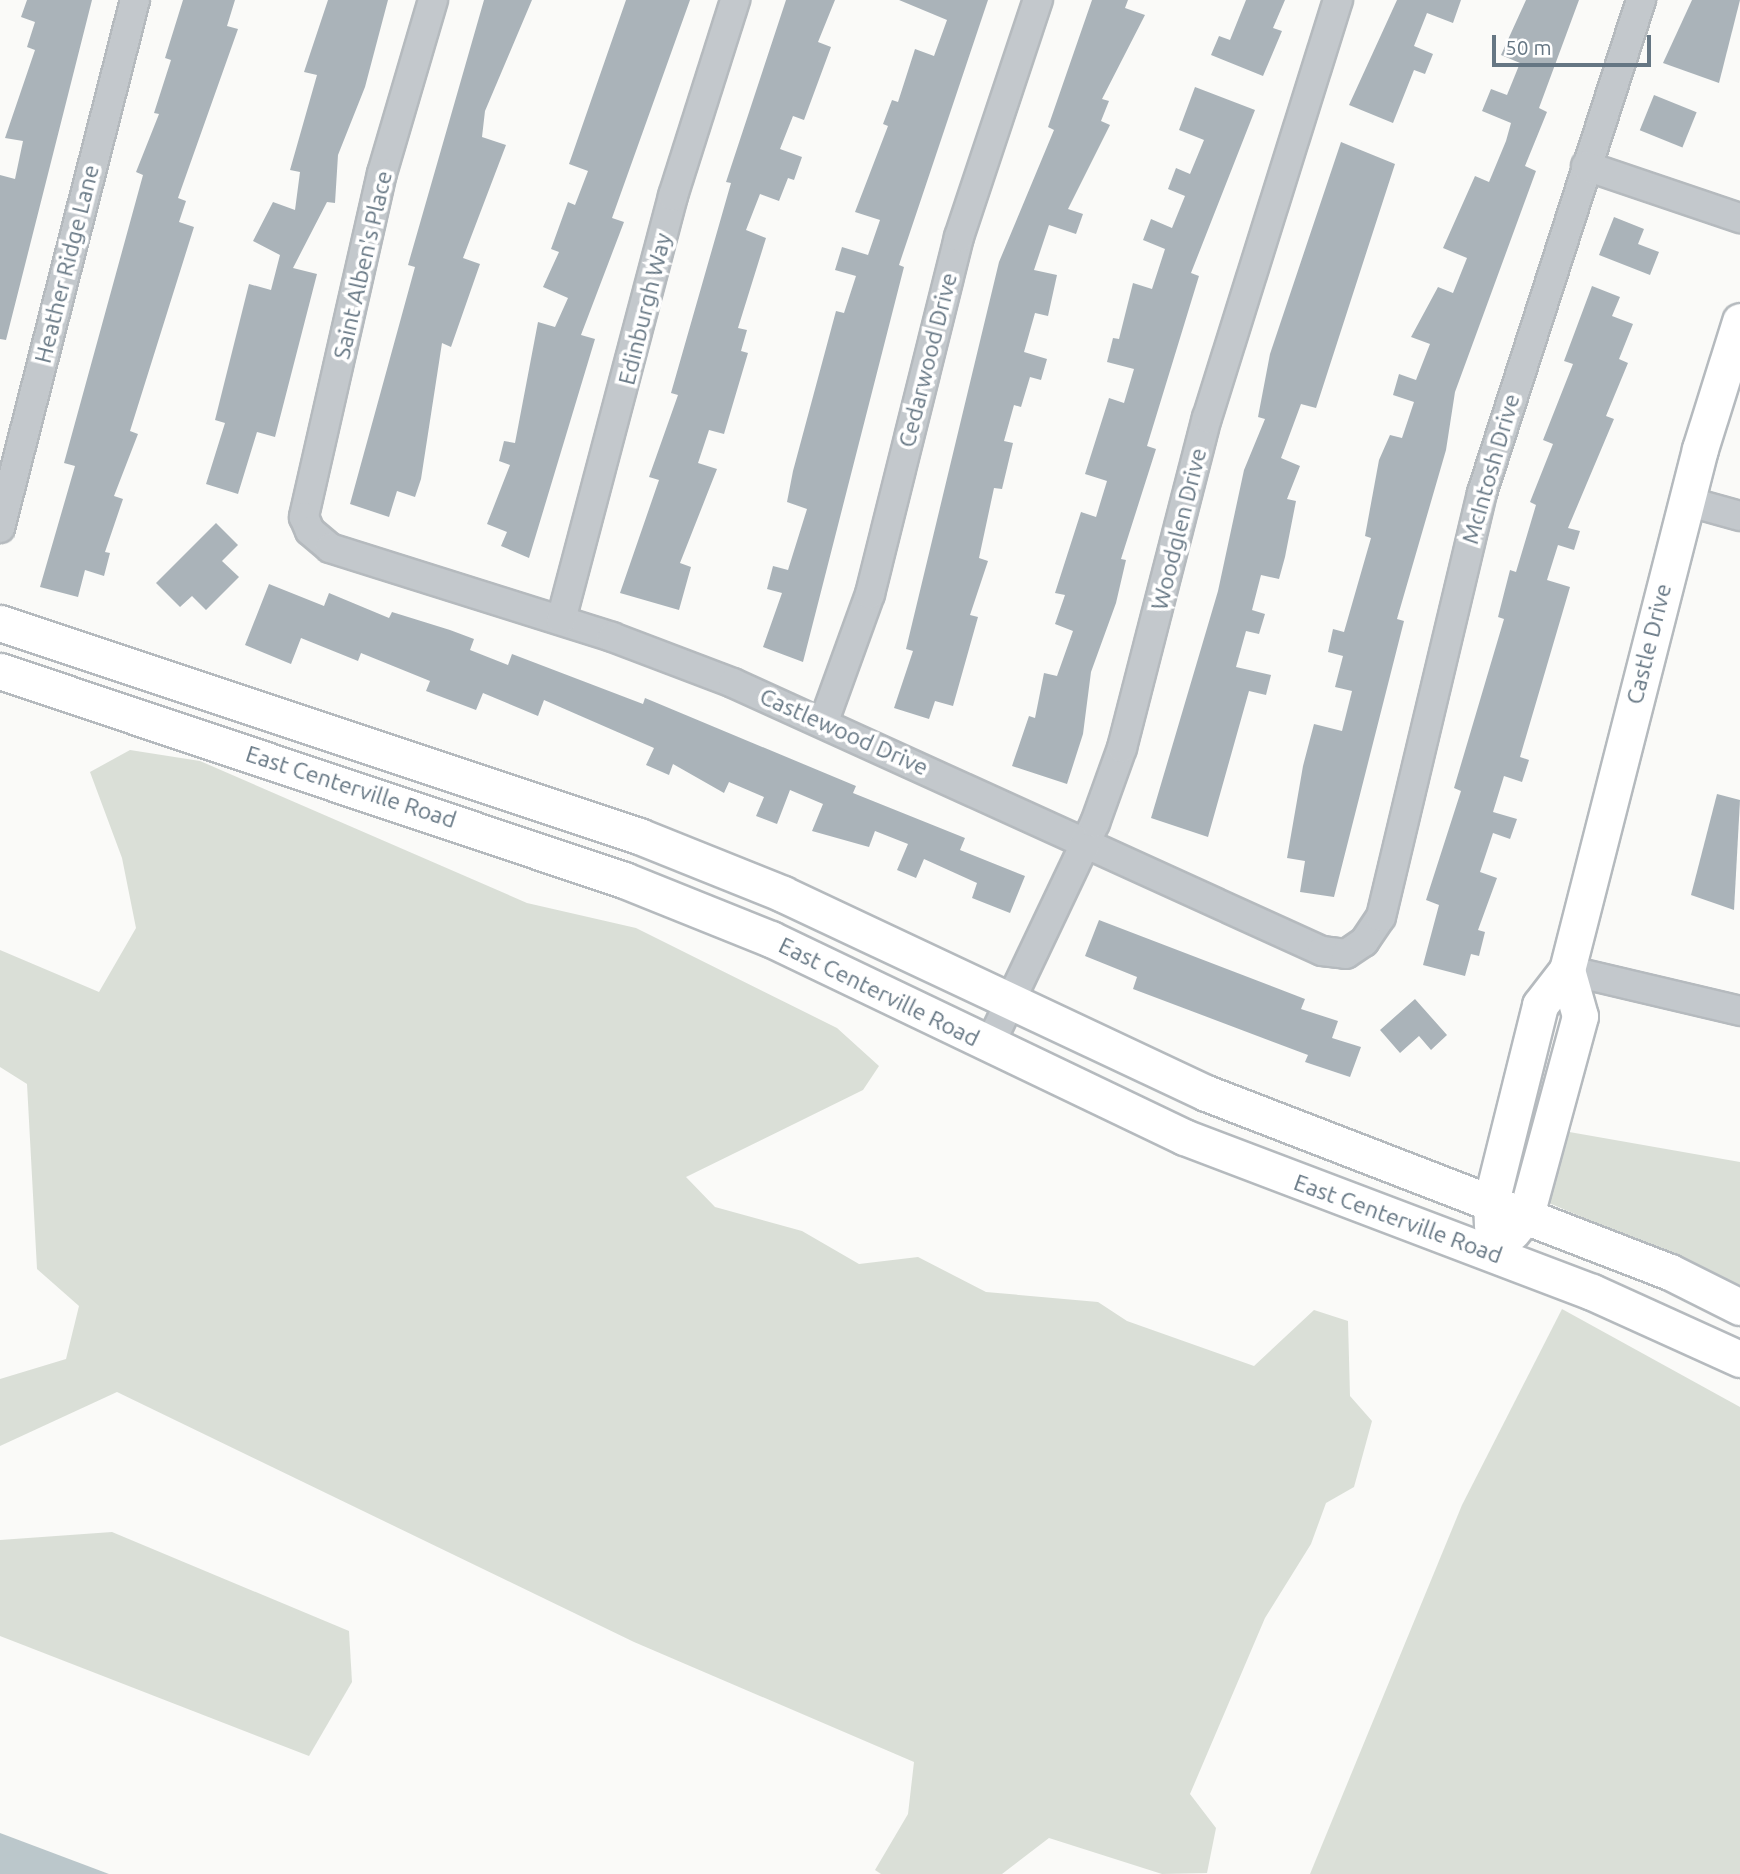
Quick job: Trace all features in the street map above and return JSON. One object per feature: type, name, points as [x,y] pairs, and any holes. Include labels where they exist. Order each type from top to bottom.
[{"type":"main road","name":"Castle Drive","points":[[1494,1254],[1491,1202],[1540,1005],[1567,970],[1686,501],[1740,321]]},
{"type":"main road","name":"East Centerville Road","points":[[0,623],[639,836],[783,894],[1010,1004],[1206,1093],[1526,1215],[1740,1307]]},
{"type":"main road","name":"East Centerville Road","points":[[0,671],[612,876],[771,939],[989,1046],[1184,1137],[1494,1254],[1740,1359]]},
{"type":"main road","points":[[1494,1254],[1526,1215],[1580,1016],[1567,970]]},
{"type":"street","name":"Heather Ridge Lane","points":[[0,528],[135,0]]},
{"type":"street","name":"Saint Alben's Place","points":[[310,531],[304,517],[382,173],[433,0]]},
{"type":"street","name":"Edinburgh Way","points":[[561,620],[673,196],[735,0]]},
{"type":"street","name":"Cedarwood Drive","points":[[824,721],[870,594],[959,237],[1038,0]]},
{"type":"street","name":"Woodglen Drive","points":[[989,1046],[1084,846],[1122,748],[1210,405],[1338,0]]},
{"type":"street","name":"McIntosh Drive","points":[[1364,942],[1381,917],[1482,493],[1641,0]]},
{"type":"street","points":[[1586,166],[1740,218]]},
{"type":"street","points":[[1686,501],[1740,516]]},
{"type":"street","name":"Castlewood Drive","points":[[310,531],[330,548],[561,620],[824,721],[1084,846],[1322,951],[1346,954],[1364,942]]},
{"type":"street","points":[[1567,970],[1740,1011]]},
{"type":"shaded area","points":[[130,750],[200,761],[527,903],[636,928],[837,1028],[879,1066],[863,1090],[686,1177],[715,1207],[802,1231],[859,1264],[918,1257],[986,1292],[1098,1302],[1127,1321],[1254,1366],[1314,1310],[1348,1321],[1350,1396],[1372,1421],[1354,1487],[1326,1503],[1311,1544],[1265,1618],[1190,1794],[1216,1828],[1207,1873],[1162,1874],[1049,1838],[1002,1874],[881,1874],[875,1870],[908,1814],[914,1762],[634,1642],[117,1392],[0,1446],[0,1379],[66,1359],[79,1306],[37,1269],[27,1084],[0,1067],[0,950],[99,992],[136,928],[122,858],[90,772]]},
{"type":"shaded area","points":[[1558,1130],[1740,1162],[1740,1285],[1549,1203],[1545,1188]]},
{"type":"shaded area","points":[[1562,1309],[1740,1407],[1740,1874],[1310,1874],[1462,1505]]},
{"type":"shaded area","points":[[112,1532],[349,1631],[352,1682],[309,1756],[0,1636],[0,1540]]},
{"type":"shaded area","points":[[0,1833],[109,1874],[0,1874]]},
{"type":"building","points":[[27,0],[92,0],[6,340],[0,339],[0,175],[15,179],[23,141],[5,138],[35,50],[27,47],[35,22],[21,17]]},
{"type":"building","points":[[183,0],[235,0],[227,26],[238,29],[178,198],[186,201],[179,222],[194,227],[130,431],[138,434],[114,496],[123,499],[105,552],[110,553],[104,576],[85,570],[78,597],[40,587],[75,466],[64,463],[143,175],[136,172],[159,114],[154,113],[171,60],[165,58]]},
{"type":"building","points":[[328,0],[388,0],[365,87],[338,155],[335,203],[327,202],[293,268],[317,274],[275,437],[257,432],[238,494],[206,484],[225,423],[215,420],[249,284],[271,290],[280,255],[253,241],[273,202],[295,210],[300,172],[290,170],[317,75],[304,72]]},
{"type":"building","points":[[484,0],[532,0],[485,111],[482,137],[506,145],[463,258],[480,264],[451,347],[442,343],[421,479],[415,497],[397,491],[389,517],[350,504],[415,267],[408,265]]},
{"type":"building","points":[[626,0],[690,0],[612,218],[624,222],[581,335],[595,339],[529,558],[501,546],[507,532],[487,524],[510,465],[499,461],[504,441],[515,443],[538,322],[555,327],[568,298],[543,287],[559,252],[551,249],[568,202],[575,205],[588,171],[569,164]]},
{"type":"building","points":[[786,0],[835,0],[818,42],[831,47],[804,120],[793,116],[780,149],[802,157],[794,180],[788,178],[779,201],[760,194],[746,230],[766,238],[738,328],[747,330],[741,351],[748,353],[724,434],[709,430],[698,463],[717,469],[680,563],[691,567],[679,610],[620,593],[659,480],[649,477],[678,395],[671,393],[731,183],[726,182]]},
{"type":"building","points":[[899,0],[988,0],[899,265],[904,267],[803,662],[763,647],[782,593],[767,589],[773,566],[788,570],[807,509],[787,502],[793,471],[836,311],[844,313],[856,276],[835,270],[842,247],[868,255],[880,220],[855,212],[888,126],[883,124],[892,100],[898,102],[915,49],[934,56],[947,20]]},
{"type":"building","points":[[1092,0],[1128,0],[1125,8],[1145,15],[1102,99],[1109,101],[1101,121],[1110,125],[1068,209],[1083,214],[1076,234],[1049,225],[1034,270],[1057,275],[1048,316],[1035,313],[1024,352],[1047,359],[1041,380],[1030,377],[1021,407],[1014,405],[1004,441],[1013,443],[1002,489],[994,488],[979,558],[988,561],[970,615],[978,617],[953,706],[935,701],[929,719],[894,708],[913,651],[906,649],[999,262],[1054,130],[1048,127]]},
{"type":"building","points":[[1246,0],[1285,0],[1273,28],[1282,31],[1263,76],[1211,55],[1219,36],[1230,40]]},
{"type":"building","points":[[1397,0],[1461,0],[1453,23],[1427,13],[1414,46],[1433,54],[1425,74],[1414,70],[1393,123],[1349,105]]},
{"type":"building","points":[[1526,0],[1579,0],[1539,108],[1547,112],[1525,166],[1536,171],[1455,392],[1446,450],[1397,619],[1404,621],[1334,897],[1300,892],[1305,861],[1287,858],[1303,766],[1314,724],[1342,731],[1352,691],[1335,687],[1343,656],[1328,652],[1333,629],[1344,632],[1371,538],[1365,536],[1379,460],[1390,435],[1402,438],[1414,402],[1393,395],[1399,374],[1416,380],[1430,344],[1411,337],[1438,287],[1453,293],[1467,258],[1443,248],[1475,176],[1489,182],[1506,141],[1511,123],[1482,111],[1491,89],[1507,95],[1520,63],[1501,55]]},
{"type":"building","points":[[1692,0],[1740,0],[1719,83],[1663,63]]},
{"type":"building","points":[[1195,87],[1255,110],[1191,273],[1199,276],[1147,446],[1156,449],[1121,559],[1126,560],[1116,603],[1091,672],[1083,734],[1067,784],[1012,766],[1029,716],[1035,718],[1044,673],[1057,676],[1073,631],[1055,624],[1065,595],[1055,593],[1081,512],[1096,517],[1107,481],[1085,474],[1109,398],[1124,403],[1134,369],[1107,362],[1113,338],[1119,339],[1133,283],[1152,289],[1165,249],[1143,240],[1151,219],[1172,228],[1185,196],[1168,189],[1176,168],[1190,174],[1204,140],[1179,130]]},
{"type":"building","points":[[1654,95],[1697,112],[1682,147],[1640,130]]},
{"type":"building","points":[[1341,142],[1395,164],[1316,408],[1301,404],[1281,458],[1300,466],[1287,499],[1296,501],[1285,557],[1279,579],[1261,575],[1252,610],[1265,614],[1259,634],[1246,631],[1236,667],[1271,675],[1266,695],[1249,691],[1208,837],[1151,818],[1218,591],[1244,470],[1265,419],[1258,417],[1270,354]]},
{"type":"building","points":[[1614,217],[1644,229],[1638,244],[1659,252],[1650,275],[1599,255]]},
{"type":"building","points":[[1592,286],[1620,297],[1612,316],[1633,324],[1619,359],[1628,363],[1606,416],[1614,419],[1568,528],[1580,531],[1574,550],[1558,545],[1547,580],[1570,587],[1520,757],[1529,760],[1522,782],[1504,776],[1493,812],[1517,819],[1510,839],[1493,833],[1480,872],[1497,878],[1478,930],[1485,932],[1479,956],[1471,954],[1465,976],[1423,965],[1439,905],[1426,900],[1461,791],[1454,788],[1504,619],[1498,617],[1510,570],[1516,572],[1536,505],[1530,502],[1553,444],[1543,440],[1573,364],[1564,361]]},
{"type":"building","points":[[216,523],[238,545],[222,561],[239,577],[206,610],[192,596],[180,607],[156,583]]},
{"type":"building","points":[[269,584],[324,606],[329,593],[389,618],[392,612],[450,630],[474,639],[470,650],[508,665],[512,654],[643,704],[645,698],[856,786],[853,793],[965,838],[960,850],[1025,876],[1010,913],[972,898],[977,883],[924,859],[916,878],[897,870],[908,844],[875,831],[869,847],[812,831],[823,804],[790,790],[777,824],[756,816],[764,797],[729,782],[724,793],[673,764],[669,775],[646,765],[654,748],[544,700],[538,716],[483,693],[476,710],[426,691],[430,681],[361,653],[358,661],[301,638],[291,664],[245,645]]},
{"type":"building","points":[[1717,794],[1740,800],[1734,910],[1691,895]]},
{"type":"building","points":[[1099,920],[1305,999],[1301,1009],[1338,1021],[1332,1038],[1361,1047],[1350,1077],[1305,1062],[1308,1055],[1133,989],[1137,977],[1085,956]]},
{"type":"building","points":[[1415,999],[1447,1035],[1431,1050],[1419,1036],[1400,1053],[1380,1030]]}]
